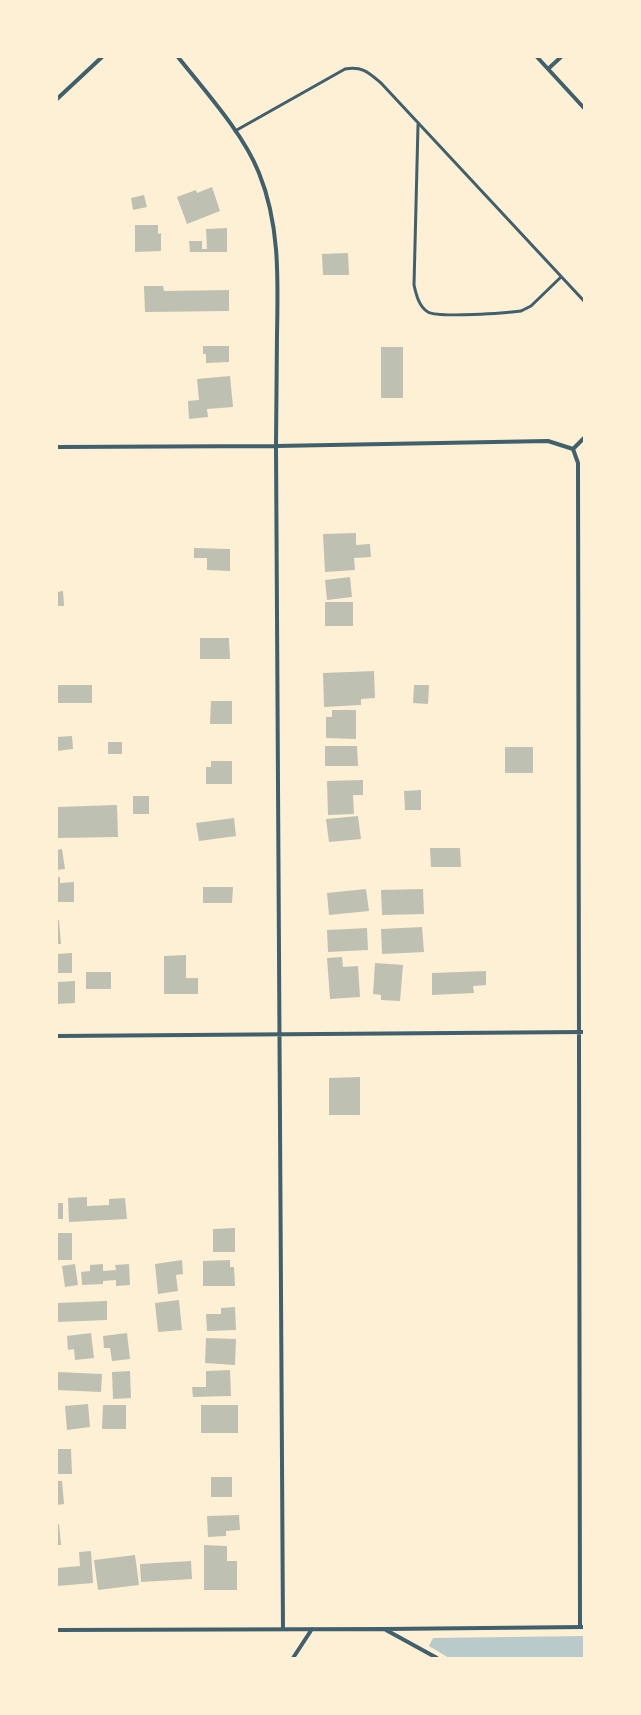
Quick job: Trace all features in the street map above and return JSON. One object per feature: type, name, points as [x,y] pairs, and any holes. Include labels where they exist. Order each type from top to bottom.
[{"type":"street","points":[[57,99],[102,57]]},
{"type":"street","points":[[178,57],[236,131],[259,172],[273,220],[278,292],[276,446],[283,1629]]},
{"type":"street","points":[[537,57],[584,108]]},
{"type":"street","points":[[548,69],[561,57]]},
{"type":"street","points":[[573,449],[584,438]]},
{"type":"street","points":[[57,447],[276,446],[548,441],[573,449]]},
{"type":"street","points":[[57,1630],[582,1627],[578,1032],[578,463],[573,449]]},
{"type":"street","points":[[57,1036],[584,1032]]},
{"type":"street","points":[[292,1658],[312,1629]]},
{"type":"street","points":[[384,1629],[436,1658]]},
{"type":"lane","points":[[236,131],[336,73],[345,69],[356,67],[367,72],[381,83],[584,301]]},
{"type":"lane","points":[[418,124],[414,285],[418,301],[428,312],[444,315],[521,311],[531,306],[561,277]]},
{"type":"lane","points":[[578,518],[584,518]]},
{"type":"shaded area","points":[[584,1636],[584,1658],[449,1658],[429,1646],[433,1638]]},
{"type":"building","points":[[212,187],[220,211],[187,224],[177,197],[196,190],[197,193]]},
{"type":"building","points":[[144,195],[147,207],[133,210],[131,198]]},
{"type":"building","points":[[135,225],[158,225],[158,234],[161,233],[161,251],[135,252]]},
{"type":"building","points":[[227,228],[227,252],[190,252],[189,241],[202,241],[202,249],[207,249],[206,229]]},
{"type":"building","points":[[348,253],[349,275],[323,275],[322,254]]},
{"type":"building","points":[[144,286],[163,286],[164,291],[229,290],[229,311],[145,312]]},
{"type":"building","points":[[203,346],[229,346],[229,362],[206,363],[206,354],[203,354]]},
{"type":"building","points":[[381,347],[403,347],[403,398],[381,398]]},
{"type":"building","points":[[230,376],[233,407],[207,409],[208,417],[189,419],[188,401],[199,400],[197,379]]},
{"type":"building","points":[[356,533],[356,545],[370,544],[371,557],[354,558],[355,570],[325,572],[323,534]]},
{"type":"building","points":[[194,548],[230,549],[230,571],[207,570],[207,558],[194,558]]},
{"type":"building","points":[[350,577],[352,597],[327,600],[325,580]]},
{"type":"building","points":[[63,591],[64,606],[57,606],[57,592]]},
{"type":"building","points":[[325,602],[353,602],[353,626],[325,626]]},
{"type":"building","points":[[200,638],[229,638],[230,659],[200,659]]},
{"type":"building","points":[[374,671],[375,698],[361,699],[361,705],[324,707],[323,673]]},
{"type":"building","points":[[57,685],[92,685],[92,703],[57,703]]},
{"type":"building","points":[[414,685],[429,685],[428,704],[413,703]]},
{"type":"building","points":[[211,701],[232,701],[232,724],[210,724]]},
{"type":"building","points":[[332,710],[356,710],[356,739],[326,738],[326,717],[332,717]]},
{"type":"building","points":[[72,736],[73,749],[57,751],[57,737]]},
{"type":"building","points":[[108,742],[122,742],[122,754],[108,754]]},
{"type":"building","points":[[325,746],[357,746],[358,766],[325,766]]},
{"type":"building","points":[[505,747],[533,747],[533,773],[505,773]]},
{"type":"building","points":[[211,761],[232,761],[232,784],[206,784],[206,767],[211,767]]},
{"type":"building","points":[[363,780],[363,795],[353,795],[354,814],[328,815],[327,781]]},
{"type":"building","points":[[421,790],[421,810],[405,810],[404,791]]},
{"type":"building","points":[[133,796],[149,796],[149,814],[133,814]]},
{"type":"building","points":[[117,805],[118,837],[57,838],[57,807]]},
{"type":"building","points":[[358,816],[361,839],[329,842],[326,819]]},
{"type":"building","points":[[234,818],[236,836],[199,841],[196,823]]},
{"type":"building","points":[[430,848],[460,848],[461,867],[431,867]]},
{"type":"building","points":[[62,849],[65,869],[57,870],[57,850]]},
{"type":"building","points":[[57,877],[60,877],[60,883],[74,882],[74,902],[57,902]]},
{"type":"building","points":[[203,887],[233,887],[232,903],[203,903]]},
{"type":"building","points":[[366,889],[369,911],[329,915],[327,893]]},
{"type":"building","points":[[423,889],[424,914],[382,915],[381,890]]},
{"type":"building","points":[[57,920],[59,920],[61,944],[57,944]]},
{"type":"building","points":[[422,927],[424,952],[382,954],[381,929]]},
{"type":"building","points":[[367,928],[368,950],[328,952],[327,930]]},
{"type":"building","points":[[72,953],[72,973],[57,973],[57,954]]},
{"type":"building","points":[[186,955],[186,978],[198,978],[198,994],[164,994],[164,956]]},
{"type":"building","points":[[342,957],[343,967],[358,966],[360,997],[330,999],[327,958]]},
{"type":"building","points":[[375,963],[403,965],[400,1001],[381,1000],[381,995],[373,994]]},
{"type":"building","points":[[486,971],[486,985],[473,986],[474,993],[432,995],[432,973]]},
{"type":"building","points":[[86,972],[111,972],[111,989],[86,989]]},
{"type":"building","points":[[75,981],[75,1003],[57,1004],[57,982]]},
{"type":"building","points":[[360,1077],[360,1115],[329,1115],[329,1078]]},
{"type":"building","points":[[87,1197],[87,1206],[109,1205],[109,1199],[125,1198],[127,1219],[69,1222],[68,1198]]},
{"type":"building","points":[[57,1203],[63,1203],[63,1219],[57,1219]]},
{"type":"building","points":[[235,1228],[235,1252],[213,1252],[213,1229]]},
{"type":"building","points":[[57,1233],[72,1233],[72,1260],[57,1260]]},
{"type":"building","points":[[182,1260],[183,1274],[176,1275],[178,1291],[158,1294],[155,1264]]},
{"type":"building","points":[[230,1260],[230,1267],[234,1267],[235,1286],[203,1286],[203,1261]]},
{"type":"building","points":[[75,1264],[78,1285],[65,1287],[62,1266]]},
{"type":"building","points":[[103,1264],[103,1271],[116,1270],[115,1265],[129,1264],[130,1285],[116,1286],[116,1280],[103,1281],[103,1284],[82,1285],[81,1272],[90,1271],[90,1265]]},
{"type":"building","points":[[179,1300],[182,1330],[158,1332],[155,1303]]},
{"type":"building","points":[[107,1301],[107,1320],[57,1322],[57,1303]]},
{"type":"building","points":[[235,1307],[236,1330],[207,1331],[206,1314],[221,1314],[221,1308]]},
{"type":"building","points":[[91,1333],[94,1358],[75,1360],[74,1349],[68,1350],[67,1336]]},
{"type":"building","points":[[127,1333],[130,1359],[112,1361],[110,1348],[104,1348],[103,1336]]},
{"type":"building","points":[[206,1338],[236,1339],[235,1365],[205,1363]]},
{"type":"building","points":[[230,1370],[231,1396],[193,1397],[192,1387],[206,1387],[206,1371]]},
{"type":"building","points":[[130,1371],[131,1398],[113,1399],[112,1372]]},
{"type":"building","points":[[57,1372],[102,1374],[101,1392],[57,1390]]},
{"type":"building","points":[[88,1404],[90,1427],[67,1430],[65,1406]]},
{"type":"building","points":[[103,1405],[126,1405],[126,1429],[102,1429]]},
{"type":"building","points":[[201,1405],[238,1405],[238,1433],[201,1433]]},
{"type":"building","points":[[57,1449],[71,1449],[72,1474],[57,1474]]},
{"type":"building","points":[[211,1477],[232,1477],[232,1497],[211,1497]]},
{"type":"building","points":[[57,1481],[62,1481],[64,1504],[57,1505]]},
{"type":"building","points":[[239,1515],[240,1530],[226,1531],[226,1536],[208,1537],[207,1516]]},
{"type":"building","points":[[59,1524],[61,1545],[57,1545],[57,1525]]},
{"type":"building","points":[[204,1545],[227,1546],[227,1561],[237,1561],[237,1590],[204,1590]]},
{"type":"building","points":[[91,1551],[93,1583],[57,1586],[57,1568],[80,1566],[79,1552]]},
{"type":"building","points":[[135,1555],[139,1585],[98,1590],[94,1560]]},
{"type":"building","points":[[191,1561],[192,1579],[141,1582],[140,1564]]}]
